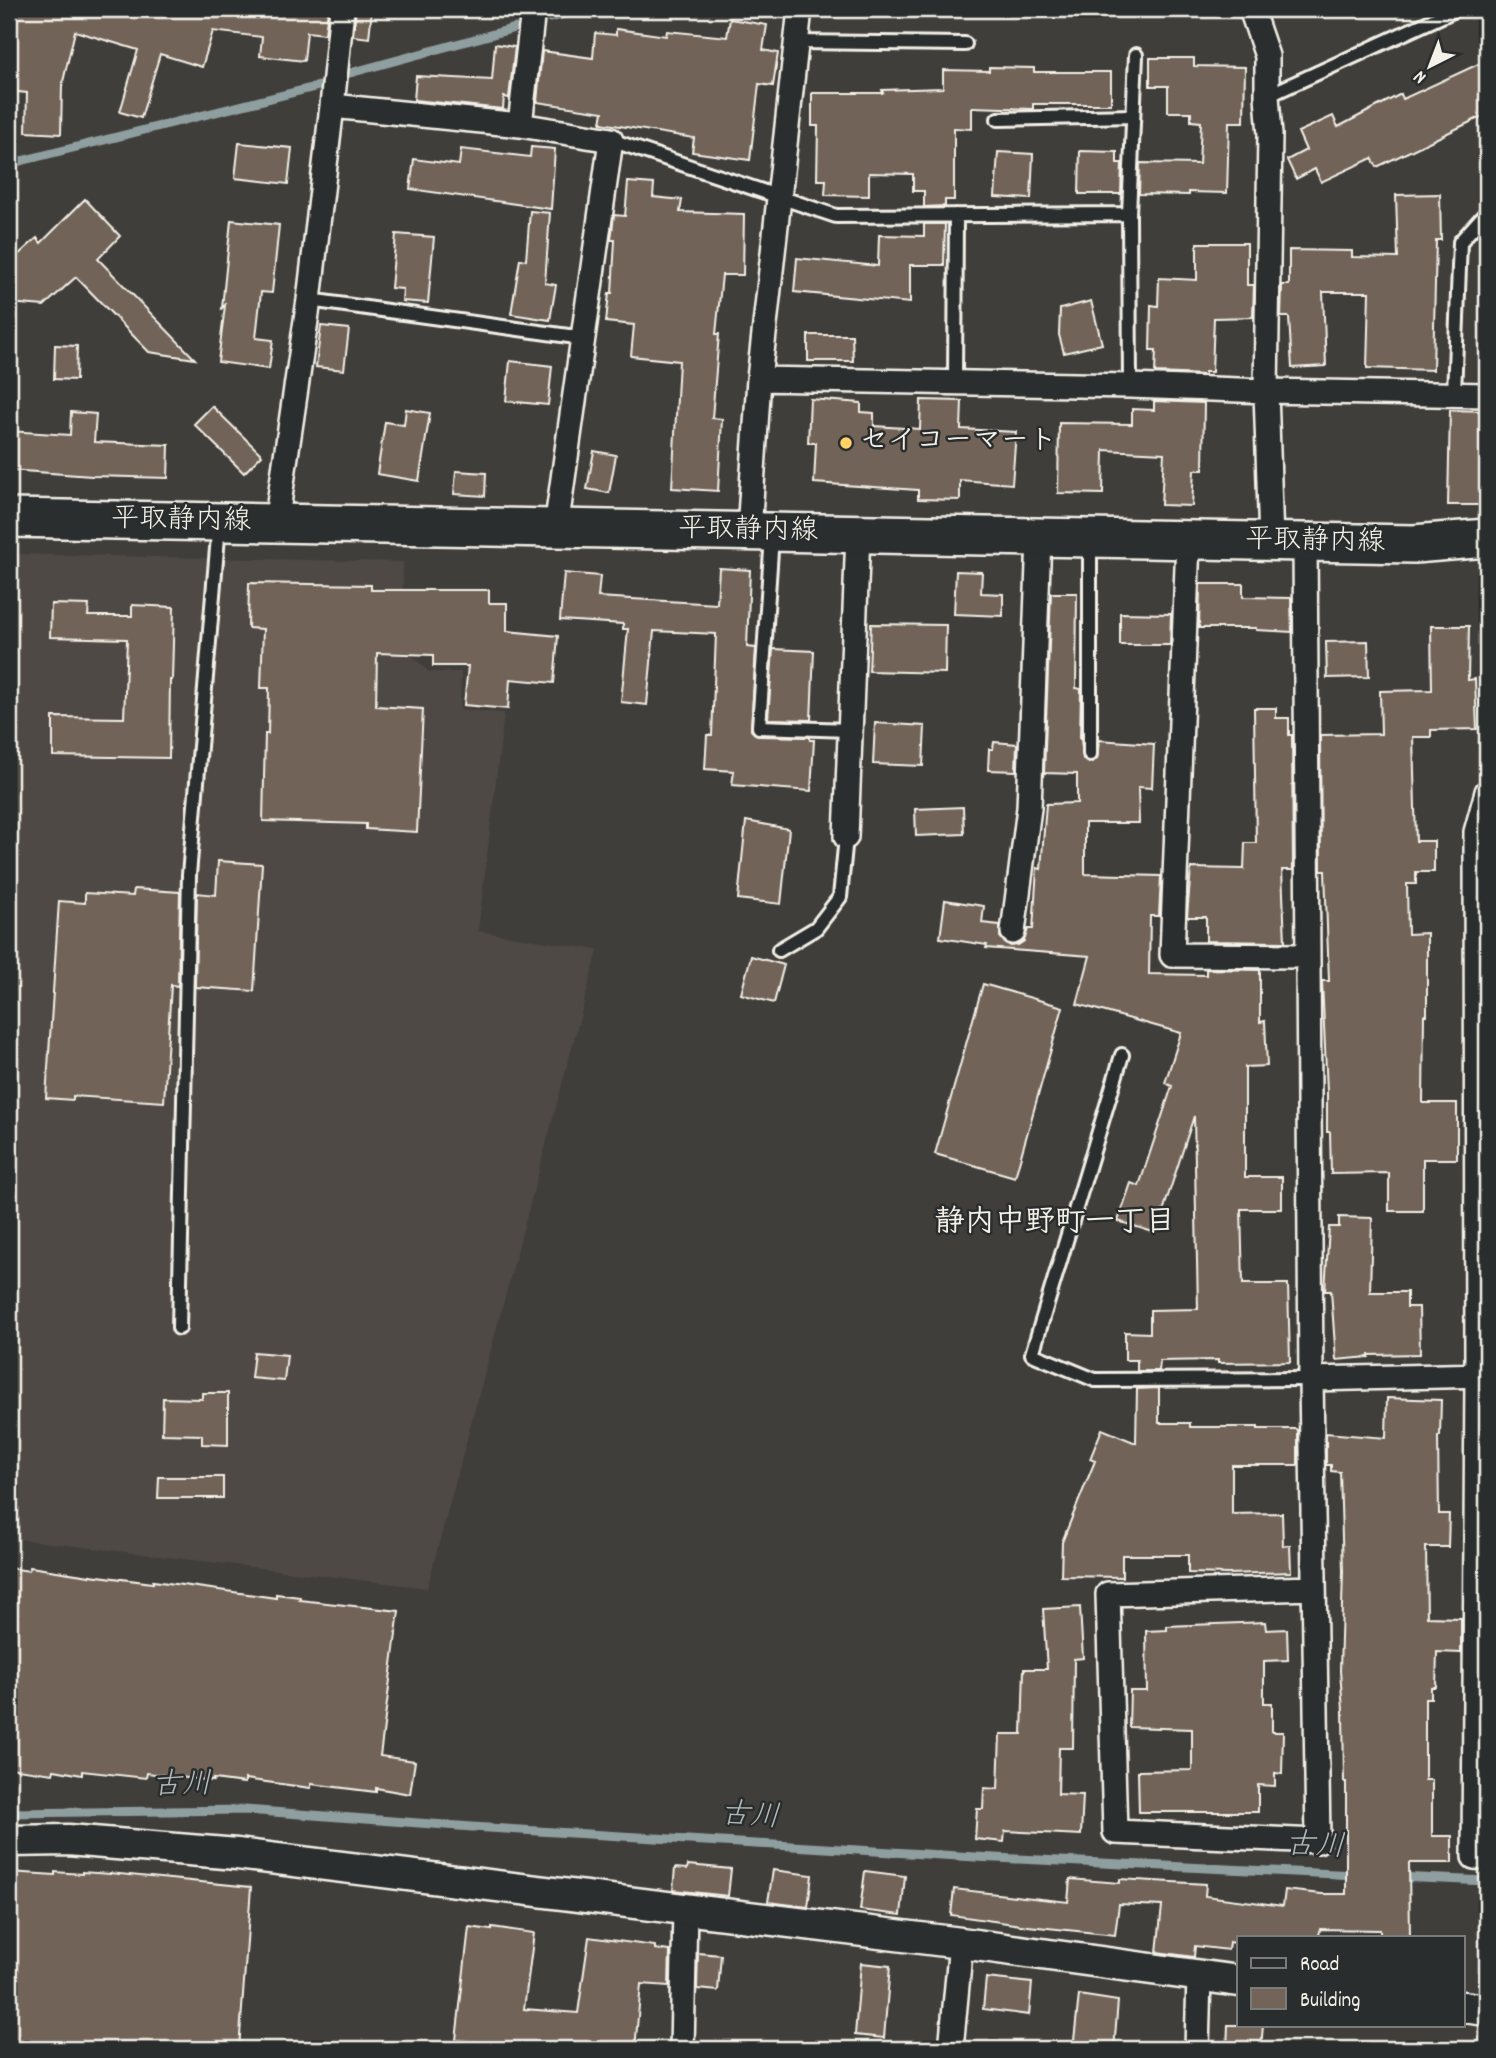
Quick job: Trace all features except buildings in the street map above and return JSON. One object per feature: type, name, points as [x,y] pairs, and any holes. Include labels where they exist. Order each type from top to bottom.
[{"type":"main road","name":"平取静内線","points":[[9,518],[1188,541],[1414,544],[1487,538]]},
{"type":"street","points":[[276,524],[309,300],[342,9]]},
{"type":"street","points":[[520,125],[533,9]]},
{"type":"street","points":[[761,532],[760,379],[800,9]]},
{"type":"street","points":[[1251,9],[1267,56],[1270,135],[1266,391],[1288,542],[1307,956],[1318,1842],[1115,1832],[1108,1594],[1314,1588]]},
{"type":"street","points":[[332,106],[520,125],[611,140],[556,528]]},
{"type":"street","points":[[760,379],[1487,395]]},
{"type":"street","points":[[846,837],[858,534]]},
{"type":"street","points":[[1013,932],[1029,808],[1039,537]]},
{"type":"street","points":[[1188,541],[1172,955],[1307,956]]},
{"type":"street","points":[[1487,792],[1476,832],[1482,1375],[1475,1857],[1487,1858]]},
{"type":"street","points":[[1311,1380],[1482,1375]]},
{"type":"street","points":[[9,1841],[68,1840],[236,1854],[961,1943],[1237,1982]]},
{"type":"street","points":[[682,2049],[685,1910]]},
{"type":"street","points":[[951,2049],[961,1943]]},
{"type":"street","points":[[1198,2049],[1199,1977]]},
{"type":"street","points":[[1464,2007],[1487,2010]]},
{"type":"lane","points":[[1267,96],[1457,9]]},
{"type":"lane","points":[[796,42],[965,44]]},
{"type":"lane","points":[[1130,386],[1129,214],[1136,55]]},
{"type":"lane","points":[[998,119],[1133,116]]},
{"type":"lane","points":[[611,140],[836,216],[1129,214]]},
{"type":"lane","points":[[1454,394],[1460,242],[1487,212]]},
{"type":"lane","points":[[956,215],[956,382]]},
{"type":"lane","points":[[309,300],[583,338]]},
{"type":"lane","points":[[179,1328],[189,875],[219,522]]},
{"type":"lane","points":[[761,532],[759,727],[850,730]]},
{"type":"lane","points":[[1090,539],[1090,754]]},
{"type":"lane","points":[[779,950],[816,928],[840,897],[846,837]]},
{"type":"lane","points":[[1122,1055],[1032,1354],[1095,1380],[1311,1380]]},
{"type":"shaded area","points":[[9,554],[403,562],[402,646],[429,672],[461,672],[460,710],[504,713],[478,931],[598,950],[427,1588],[9,1538]]},
{"type":"waterway","points":[[550,18],[585,9]]},
{"type":"waterway","points":[[350,73],[515,28]]},
{"type":"waterway","points":[[9,164],[319,86]]},
{"type":"waterway","name":"古川","points":[[9,1813],[245,1810],[472,1827],[975,1857],[1356,1875]]},
{"type":"waterway","name":"古川","points":[[1398,1877],[1487,1881]]},
{"type":"place","name":"セイコーマート","points":[[846,443]]},
{"type":"district","name":"静内中野町一丁目","points":[[1055,1224]]}]
